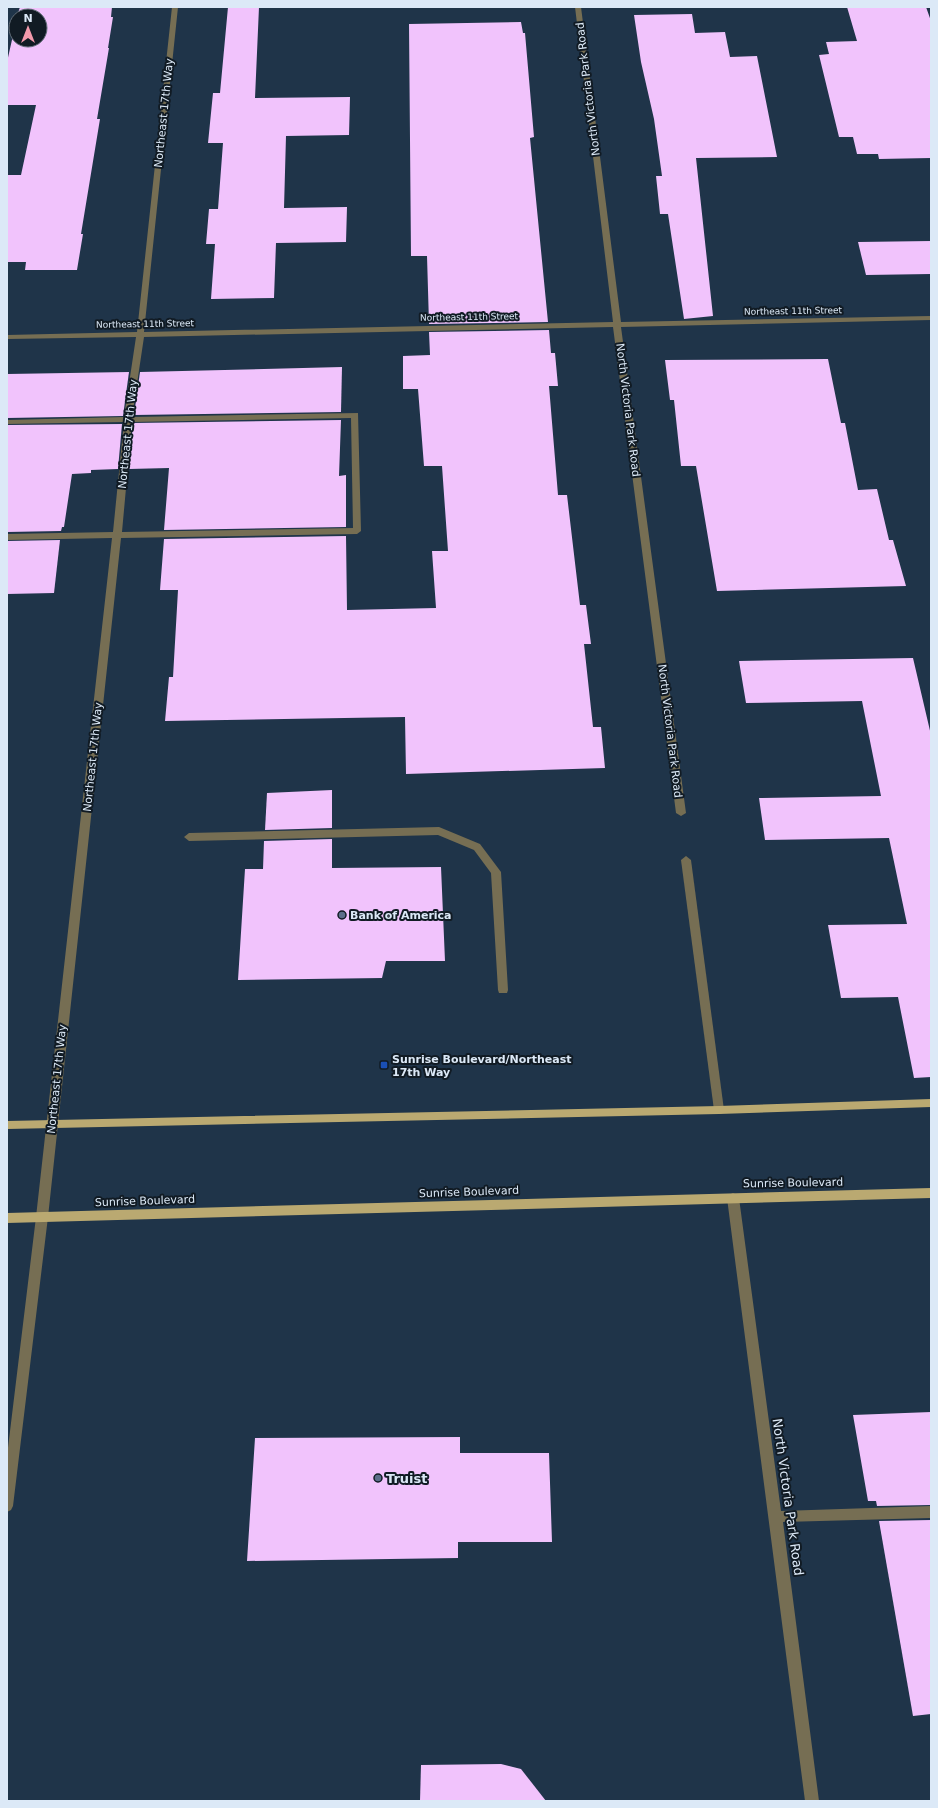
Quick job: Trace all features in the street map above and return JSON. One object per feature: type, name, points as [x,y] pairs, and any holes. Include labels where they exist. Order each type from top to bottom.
[{"type":"main road","points":[[7,1125],[719,1110],[931,1103]]},
{"type":"main road","name":"Sunrise Boulevard","points":[[7,1218],[931,1193]]},
{"type":"street","name":"Northeast 17th Way","points":[[7,1506],[42,1217],[117,535],[128,420],[176,7]]},
{"type":"street","name":"North Victoria Park Road","points":[[578,7],[617,324],[681,813]]},
{"type":"street","name":"Northeast 11th Street","points":[[7,337],[931,318]]},
{"type":"street","points":[[7,422],[355,415],[357,531],[7,537]]},
{"type":"street","points":[[189,837],[439,831],[477,847],[496,872],[502,990]]},
{"type":"street","points":[[686,860],[719,1110]]},
{"type":"street","name":"North Victoria Park Road","points":[[733,1198],[812,1801]]},
{"type":"street","points":[[776,1517],[931,1512]]},
{"type":"building","points":[[112,7],[111,17],[113,17],[109,48],[97,119],[100,119],[81,234],[83,234],[77,270],[25,270],[26,262],[7,262],[7,175],[21,175],[36,105],[7,105],[7,62],[10,48],[48,48],[48,8],[20,8]]},
{"type":"building","points":[[228,7],[259,7],[255,98],[350,97],[349,135],[286,136],[284,208],[347,207],[346,242],[276,243],[274,298],[211,299],[215,244],[206,244],[209,209],[218,209],[223,143],[208,143],[213,93],[220,93]]},
{"type":"building","points":[[847,7],[926,7],[931,21],[931,158],[879,159],[878,154],[857,154],[853,137],[839,137],[819,55],[829,54],[826,42],[857,41]]},
{"type":"building","points":[[692,14],[695,33],[725,32],[730,57],[757,56],[777,157],[696,158],[713,316],[684,319],[668,214],[660,214],[656,176],[662,176],[654,119],[641,62],[634,15]]},
{"type":"building","points":[[521,22],[523,33],[525,33],[534,137],[530,138],[548,322],[429,324],[427,256],[411,256],[409,24]]},
{"type":"building","points":[[931,241],[931,274],[866,275],[858,242]]},
{"type":"building","points":[[549,330],[551,353],[555,353],[558,386],[549,386],[558,495],[567,495],[580,605],[586,605],[591,644],[584,644],[593,727],[601,727],[605,768],[406,774],[405,717],[165,721],[169,677],[173,677],[178,590],[160,590],[164,539],[346,536],[347,610],[436,608],[432,551],[448,551],[442,466],[424,466],[418,389],[403,389],[403,356],[430,355],[429,332]]},
{"type":"building","points":[[828,359],[841,423],[845,423],[858,490],[877,489],[889,540],[893,540],[906,586],[717,591],[696,466],[681,466],[674,400],[670,400],[665,360]]},
{"type":"building","points":[[342,367],[341,412],[134,415],[140,372]]},
{"type":"building","points":[[129,372],[123,416],[7,418],[7,374]]},
{"type":"building","points":[[341,420],[339,476],[346,475],[346,527],[164,530],[169,468],[129,469],[133,423]]},
{"type":"building","points":[[122,424],[118,469],[91,470],[91,473],[72,474],[64,527],[62,527],[61,531],[7,532],[7,425]]},
{"type":"building","points":[[60,540],[54,593],[7,594],[7,541]]},
{"type":"building","points":[[913,658],[931,735],[931,1077],[914,1078],[898,997],[841,998],[828,925],[907,924],[889,838],[765,840],[759,798],[881,796],[862,701],[746,703],[739,661]]},
{"type":"building","points":[[332,790],[332,828],[265,830],[267,793]]},
{"type":"building","name":"Bank of America","points":[[332,839],[332,868],[441,867],[445,961],[386,961],[382,978],[238,980],[245,869],[263,869],[264,841]]},
{"type":"building","points":[[931,1412],[931,1505],[877,1506],[876,1501],[868,1501],[853,1415]]},
{"type":"building","points":[[460,1437],[460,1453],[549,1453],[552,1542],[458,1542],[458,1558],[247,1561],[255,1438]]},
{"type":"building","points":[[931,1520],[931,1714],[913,1716],[879,1521]]},
{"type":"building","points":[[501,1764],[521,1769],[546,1801],[420,1801],[421,1765]]},
{"type":"place","name":"Bank of America","points":[[342,915]]},
{"type":"place","name":"Sunrise Boulevard/Northeast 17th Way","points":[[384,1065]]},
{"type":"place","name":"Truist","points":[[378,1478]]}]
